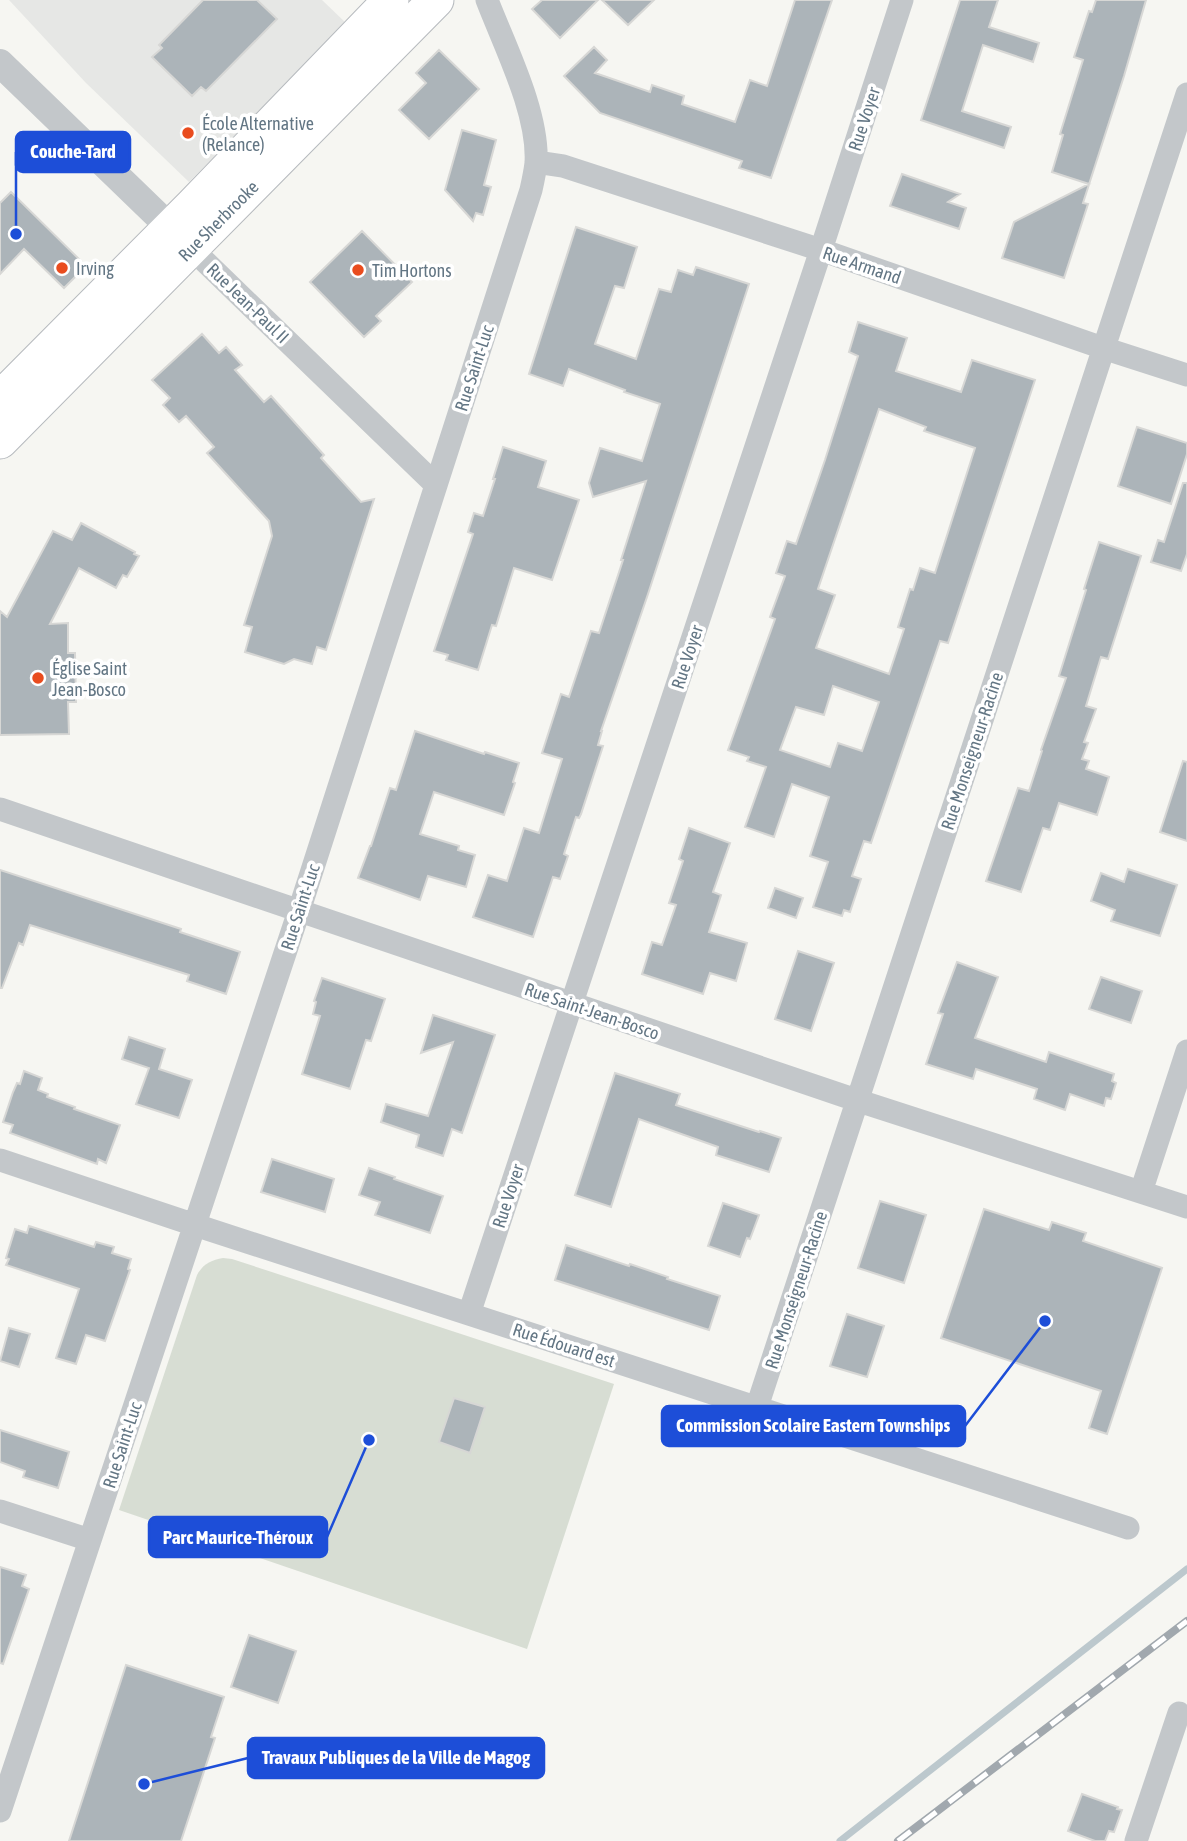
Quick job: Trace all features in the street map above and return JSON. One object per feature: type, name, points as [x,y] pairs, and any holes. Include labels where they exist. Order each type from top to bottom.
[{"type":"main road","name":"Rue Sherbrooke","points":[[0,441],[391,0]]},
{"type":"main road","name":"Rue Sherbrooke","points":[[0,399],[181,238],[436,0]]},
{"type":"street","name":"Rue Saint-Luc","points":[[0,1811],[299,911],[527,204],[536,162],[530,114],[487,0]]},
{"type":"street","name":"Rue Voyer","points":[[469,1314],[902,0]]},
{"type":"street","name":"Rue Jean-Paul II","points":[[0,62],[436,485]]},
{"type":"street","name":"Rue Monseigneur-Racine","points":[[757,1408],[1187,94]]},
{"type":"street","name":"Rue Armand","points":[[536,162],[563,166],[821,250],[1187,375]]},
{"type":"street","name":"Rue Saint-Jean-Bosco","points":[[0,809],[859,1101],[1187,1207]]},
{"type":"street","points":[[1141,1192],[1187,1051]]},
{"type":"street","name":"Rue Édouard est","points":[[0,1160],[1128,1528]]},
{"type":"street","points":[[0,1511],[90,1540]]},
{"type":"street","points":[[1136,1841],[1179,1713]]},
{"type":"shaded area","name":"École Alternative (Relance)","points":[[9,0],[322,0],[346,23],[189,182],[86,83]]},
{"type":"shaded area","points":[[223,1258],[614,1384],[527,1649],[119,1510],[197,1275],[208,1263]]},
{"type":"building","points":[[203,0],[257,0],[277,19],[206,91],[201,87],[192,96],[152,57],[162,48],[159,45]]},
{"type":"building","points":[[542,0],[598,0],[560,38],[532,9]]},
{"type":"building","points":[[602,0],[654,0],[628,25]]},
{"type":"building","points":[[795,0],[832,0],[771,178],[739,168],[742,161],[600,113],[564,76],[594,47],[607,60],[595,73],[650,92],[652,85],[684,96],[682,104],[735,122],[750,80],[767,86]]},
{"type":"building","points":[[960,0],[998,0],[989,27],[1039,43],[1033,62],[983,45],[962,111],[1011,127],[1004,148],[921,120]]},
{"type":"building","points":[[1096,0],[1146,0],[1124,76],[1083,203],[1088,204],[1064,278],[1002,258],[1014,222],[1089,184],[1052,172],[1063,135],[1060,134],[1083,60],[1074,57],[1089,11],[1092,12]]},
{"type":"building","points":[[439,50],[479,89],[429,139],[399,110],[426,83],[416,73]]},
{"type":"building","points":[[462,130],[496,140],[484,185],[491,187],[483,215],[476,213],[473,221],[445,190]]},
{"type":"building","points":[[902,174],[960,194],[948,202],[966,208],[959,229],[890,206]]},
{"type":"building","points":[[11,192],[86,266],[64,288],[24,249],[0,274],[0,203]]},
{"type":"building","points":[[576,227],[637,247],[624,288],[615,286],[595,344],[636,359],[659,289],[671,292],[678,270],[693,275],[696,267],[749,284],[601,731],[598,745],[603,746],[581,814],[579,818],[576,817],[564,854],[568,856],[560,879],[553,877],[533,937],[473,917],[488,875],[507,881],[524,828],[539,833],[562,759],[542,753],[561,694],[569,697],[591,631],[599,633],[646,481],[593,497],[589,483],[600,448],[642,461],[660,404],[569,369],[563,386],[529,374]]},
{"type":"building","points":[[362,231],[412,282],[376,316],[381,321],[364,337],[310,282]]},
{"type":"building","points":[[858,322],[907,338],[896,371],[961,392],[972,360],[1035,380],[948,643],[940,641],[871,843],[864,841],[852,876],[861,879],[850,912],[844,910],[842,916],[813,907],[828,862],[810,856],[829,797],[792,784],[774,837],[745,827],[766,767],[747,761],[749,757],[728,750],[775,619],[770,617],[785,576],[776,573],[787,541],[796,544],[858,356],[849,352]],"holes":[[[879,409],[926,427],[924,431],[975,448],[935,573],[920,568],[913,590],[910,589],[898,627],[904,629],[889,674],[816,648],[835,595],[818,589]],[[833,686],[879,702],[862,751],[838,743],[830,767],[780,750],[796,707],[824,715]]]},
{"type":"building","points":[[202,334],[219,353],[226,347],[242,365],[235,370],[264,402],[271,396],[324,455],[321,458],[361,502],[374,499],[326,650],[317,647],[312,664],[294,659],[284,664],[245,652],[252,627],[244,625],[272,536],[269,521],[207,453],[214,447],[186,416],[179,422],[163,405],[170,398],[152,380]]},
{"type":"building","points":[[1137,427],[1187,443],[1187,454],[1171,504],[1118,486]]},
{"type":"building","points":[[503,447],[546,461],[538,487],[579,500],[552,580],[514,568],[496,626],[492,625],[478,670],[446,660],[448,655],[434,651],[473,534],[468,532],[474,513],[483,516]]},
{"type":"building","points":[[1183,483],[1187,483],[1187,554],[1181,571],[1151,562],[1158,540],[1164,542]]},
{"type":"building","points":[[81,523],[139,556],[127,577],[123,575],[116,588],[79,568],[50,624],[68,623],[68,653],[75,653],[76,702],[68,702],[69,734],[0,735],[0,611],[7,617],[53,531],[72,540]]},
{"type":"building","points":[[1099,542],[1141,556],[1108,659],[1101,657],[1086,706],[1096,709],[1084,742],[1088,743],[1082,759],[1089,761],[1086,769],[1109,777],[1097,815],[1059,803],[1050,830],[1043,828],[1021,892],[986,881],[1018,788],[1029,791],[1066,678],[1059,676]]},
{"type":"building","points":[[415,731],[519,763],[504,815],[434,792],[420,834],[459,846],[458,850],[475,855],[466,887],[428,876],[420,900],[358,878],[390,788],[396,790]]},
{"type":"building","points":[[1183,761],[1187,762],[1187,841],[1160,832]]},
{"type":"building","points":[[689,828],[730,843],[713,892],[721,895],[709,932],[747,943],[736,981],[710,973],[703,994],[642,974],[652,942],[662,945],[676,905],[669,903],[683,861],[679,859]]},
{"type":"building","points":[[1128,869],[1177,885],[1160,936],[1111,921],[1115,910],[1091,901],[1101,873],[1124,882]]},
{"type":"building","points":[[0,870],[181,929],[180,932],[240,952],[226,994],[187,981],[189,975],[30,925],[23,945],[19,943],[0,988]]},
{"type":"building","points":[[775,888],[803,898],[796,918],[768,908]]},
{"type":"building","points":[[798,951],[834,963],[811,1031],[775,1019]]},
{"type":"building","points":[[957,962],[998,977],[975,1038],[1046,1062],[1049,1052],[1114,1074],[1112,1081],[1116,1083],[1111,1099],[1106,1098],[1104,1106],[1070,1094],[1065,1110],[1034,1099],[1037,1089],[976,1069],[973,1079],[926,1064],[943,1014],[938,1013]]},
{"type":"building","points":[[1101,977],[1142,991],[1131,1023],[1089,1009]]},
{"type":"building","points":[[322,978],[385,999],[371,1041],[366,1040],[350,1089],[302,1074],[320,1016],[313,1014],[314,1001]]},
{"type":"building","points":[[433,1015],[495,1035],[462,1133],[452,1129],[443,1156],[416,1147],[419,1135],[381,1122],[386,1104],[428,1116],[453,1042],[421,1053]]},
{"type":"building","points":[[129,1037],[165,1049],[159,1069],[192,1080],[179,1118],[136,1104],[149,1068],[122,1059]]},
{"type":"building","points":[[24,1071],[42,1078],[38,1090],[48,1094],[47,1097],[120,1125],[106,1163],[98,1159],[97,1164],[10,1133],[13,1125],[3,1122],[13,1092],[17,1083],[20,1084]]},
{"type":"building","points":[[615,1073],[680,1094],[676,1105],[781,1138],[769,1172],[716,1155],[718,1147],[639,1119],[611,1207],[575,1195]]},
{"type":"building","points":[[272,1159],[334,1179],[325,1212],[261,1192]]},
{"type":"building","points":[[369,1168],[443,1196],[430,1233],[375,1215],[380,1202],[359,1195]]},
{"type":"building","points":[[880,1201],[926,1215],[904,1283],[858,1268]]},
{"type":"building","points":[[723,1203],[759,1215],[740,1257],[708,1246]]},
{"type":"building","points":[[984,1209],[1049,1230],[1052,1222],[1086,1233],[1083,1241],[1162,1268],[1107,1434],[1089,1428],[1101,1391],[941,1338]]},
{"type":"building","points":[[29,1226],[94,1247],[96,1242],[114,1247],[112,1253],[131,1259],[130,1270],[105,1341],[86,1335],[76,1364],[56,1358],[79,1289],[6,1265],[15,1229],[27,1233]]},
{"type":"building","points":[[566,1245],[720,1296],[709,1330],[555,1280]]},
{"type":"building","points":[[847,1314],[884,1326],[867,1377],[830,1366]]},
{"type":"building","points":[[9,1328],[30,1334],[19,1367],[0,1361]]},
{"type":"building","points":[[454,1398],[485,1407],[470,1453],[439,1442]]},
{"type":"building","points":[[0,1430],[69,1452],[58,1488],[23,1477],[25,1471],[0,1462]]},
{"type":"building","points":[[0,1567],[26,1575],[22,1586],[29,1589],[3,1664],[0,1663]]},
{"type":"building","points":[[249,1635],[296,1651],[278,1703],[231,1687]]},
{"type":"building","points":[[126,1665],[224,1697],[211,1737],[215,1738],[181,1841],[69,1841]]},
{"type":"building","points":[[1082,1794],[1122,1810],[1114,1832],[1109,1831],[1105,1841],[1095,1841],[1068,1831]]},
{"type":"waterway","points":[[840,1841],[1187,1569]]},
{"type":"railway","points":[[898,1841],[1187,1621]]},
{"type":"place","name":"École Alternative (Relance)","points":[[188,133]]},
{"type":"place","name":"Couche-Tard","points":[[16,234]]},
{"type":"place","name":"Irving","points":[[62,268]]},
{"type":"place","name":"Tim Hortons","points":[[358,270]]},
{"type":"place","name":"Église Saint Jean-Bosco","points":[[38,678]]},
{"type":"place","name":"Commission Scolaire Eastern Townships","points":[[1045,1321]]},
{"type":"place","name":"Parc Maurice-Théroux","points":[[369,1440]]},
{"type":"place","name":"Travaux Publiques de la Ville de Magog","points":[[144,1784]]}]
